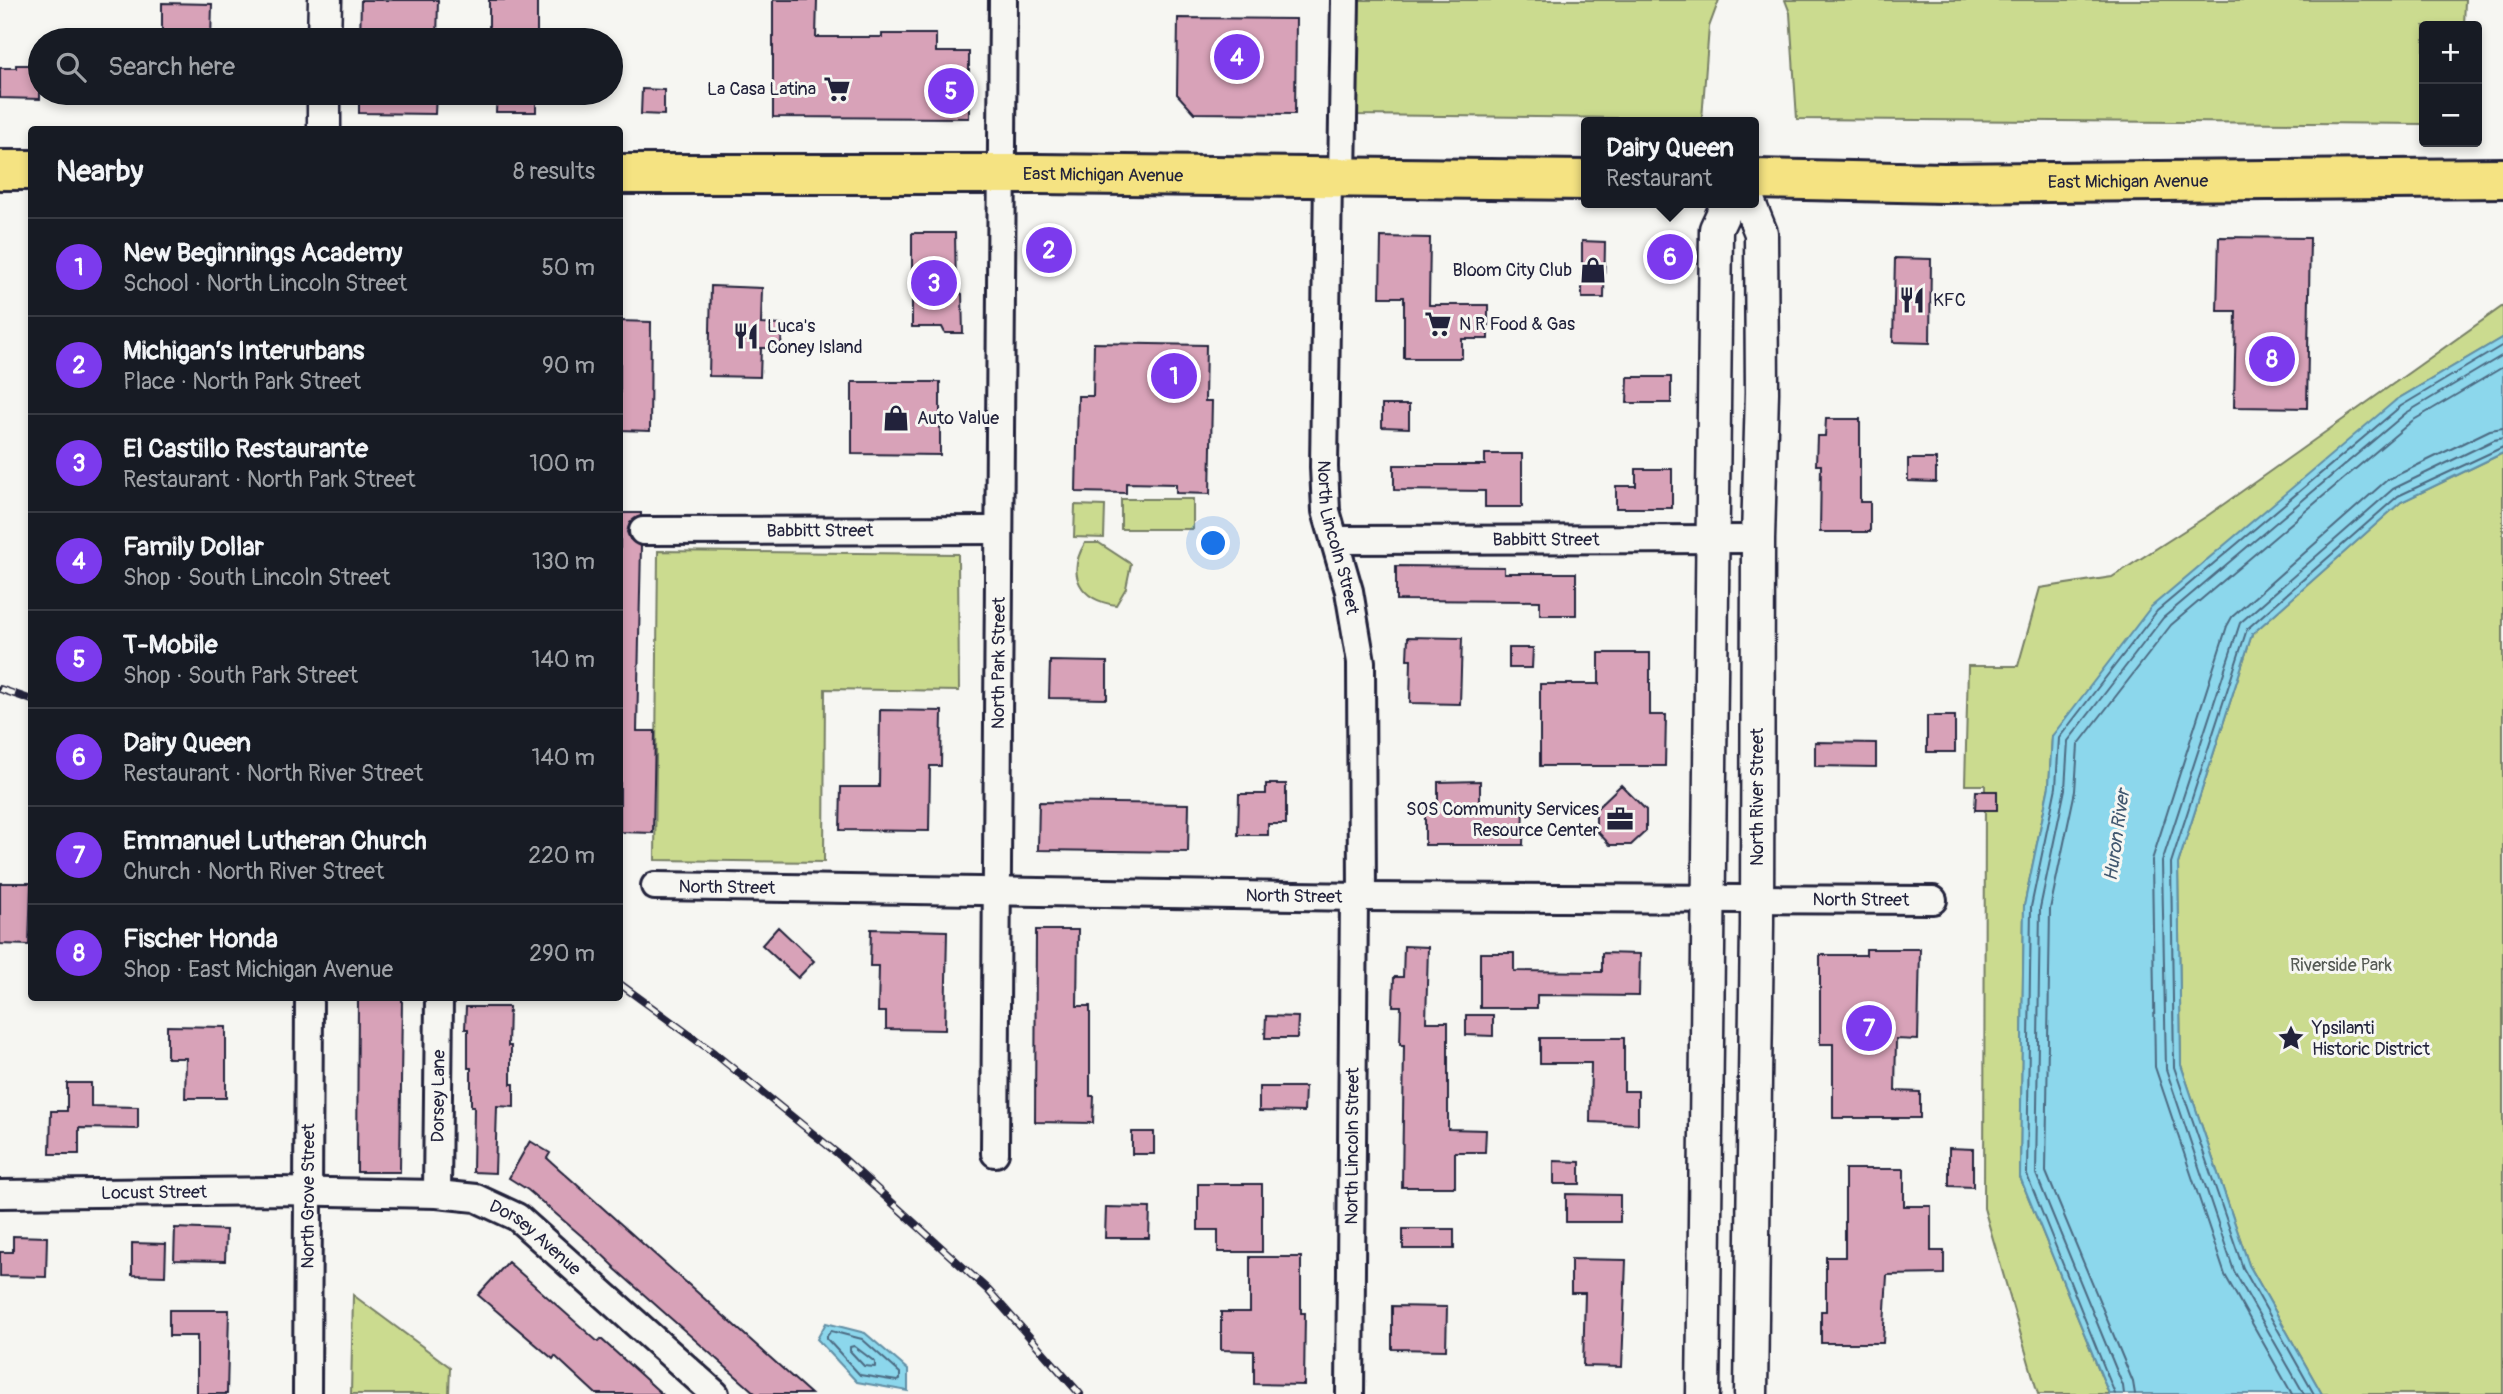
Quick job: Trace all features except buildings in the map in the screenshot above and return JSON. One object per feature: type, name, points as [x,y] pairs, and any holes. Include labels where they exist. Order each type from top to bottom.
[{"type":"main road","points":[[0,170],[28,170]]},
{"type":"main road","name":"East Michigan Avenue","points":[[623,174],[1001,174],[1581,180]]},
{"type":"main road","name":"East Michigan Avenue","points":[[1759,179],[1944,183],[2503,177]]},
{"type":"street","points":[[324,28],[325,0]]},
{"type":"street","name":"North Park Street","points":[[995,1153],[1003,0]]},
{"type":"street","name":"North Lincoln Street","points":[[1345,0],[1324,467],[1326,510],[1349,591],[1361,662],[1350,1394]]},
{"type":"street","points":[[324,105],[324,126]]},
{"type":"street","points":[[1703,1394],[1710,898],[1710,539],[1716,229],[1726,208]]},
{"type":"street","name":"North River Street","points":[[1751,208],[1761,233],[1762,393],[1758,539],[1751,1394]]},
{"type":"street","name":"Babbitt Street","points":[[643,531],[998,530]]},
{"type":"street","name":"Babbitt Street","points":[[1334,540],[1758,539]]},
{"type":"street","name":"North Street","points":[[655,886],[1358,897],[1933,900]]},
{"type":"street","name":"North Grove Street","points":[[307,1394],[309,1001]]},
{"type":"street","name":"Dorsey Lane","points":[[437,1194],[439,1001]]},
{"type":"street","name":"Dorsey Avenue","points":[[308,1192],[437,1194],[476,1198],[517,1217],[715,1394]]},
{"type":"street","name":"Locust Street","points":[[0,1194],[308,1192]]},
{"type":"green space","points":[[1356,0],[1719,0],[1709,27],[1702,117],[1354,115]]},
{"type":"green space","points":[[1785,0],[2465,0],[2464,21],[2419,21],[2419,124],[1797,119],[1790,13]]},
{"type":"green space","points":[[2503,306],[2503,337],[2396,400],[2052,736],[2049,786],[2024,906],[2020,1177],[2109,1394],[2038,1394],[1984,1208],[1985,785],[1965,785],[1968,666],[2018,666],[2040,588],[2112,577],[2207,516]]},
{"type":"green space","name":"Riverside Park","points":[[2503,453],[2503,1394],[2322,1394],[2249,1265],[2181,1065],[2178,864],[2252,634],[2401,502]]},
{"type":"green space","points":[[1121,499],[1193,499],[1193,529],[1121,529]]},
{"type":"green space","points":[[1075,505],[1105,506],[1104,538],[1074,537]]},
{"type":"green space","points":[[1085,543],[1099,543],[1131,564],[1126,588],[1116,605],[1093,598],[1080,584],[1077,565]]},
{"type":"green space","points":[[658,551],[958,554],[959,691],[825,689],[824,862],[655,860]]},
{"type":"green space","points":[[353,1295],[450,1367],[449,1394],[351,1394]]},
{"type":"water","name":"Huron River","points":[[2503,337],[2503,453],[2401,502],[2252,634],[2178,864],[2181,1065],[2249,1265],[2322,1394],[2109,1394],[2020,1177],[2024,906],[2049,786],[2052,736],[2151,607],[2396,400]]},
{"type":"water","points":[[826,1323],[865,1333],[908,1370],[908,1391],[857,1382],[817,1339]]},
{"type":"railway","points":[[0,689],[28,699]]},
{"type":"railway","points":[[623,986],[714,1053],[843,1158],[988,1290],[1080,1394]]},
{"type":"place","name":"Family Dollar","points":[[1237,57]]},
{"type":"place","name":"La Casa Latina","points":[[837,89]]},
{"type":"place","name":"T-Mobile","points":[[951,91]]},
{"type":"place","name":"Michigan’s Interurbans","points":[[1049,250]]},
{"type":"place","name":"Dairy Queen","points":[[1670,257]]},
{"type":"place","name":"Bloom City Club","points":[[1593,270]]},
{"type":"place","name":"El Castillo Restaurante","points":[[934,283]]},
{"type":"place","name":"KFC","points":[[1912,300]]},
{"type":"place","name":"N R Food & Gas","points":[[1438,324]]},
{"type":"place","name":"Luca's Coney Island","points":[[746,336]]},
{"type":"place","name":"Fischer Honda","points":[[2272,359]]},
{"type":"place","name":"New Beginnings Academy","points":[[1174,376]]},
{"type":"place","name":"Auto Value","points":[[896,418]]},
{"type":"place","name":"SOS Community Services Resource Center","points":[[1620,819]]},
{"type":"place","name":"Emmanuel Lutheran Church","points":[[1869,1028]]},
{"type":"place","name":"Ypsilanti Historic District","points":[[2291,1038]]}]
